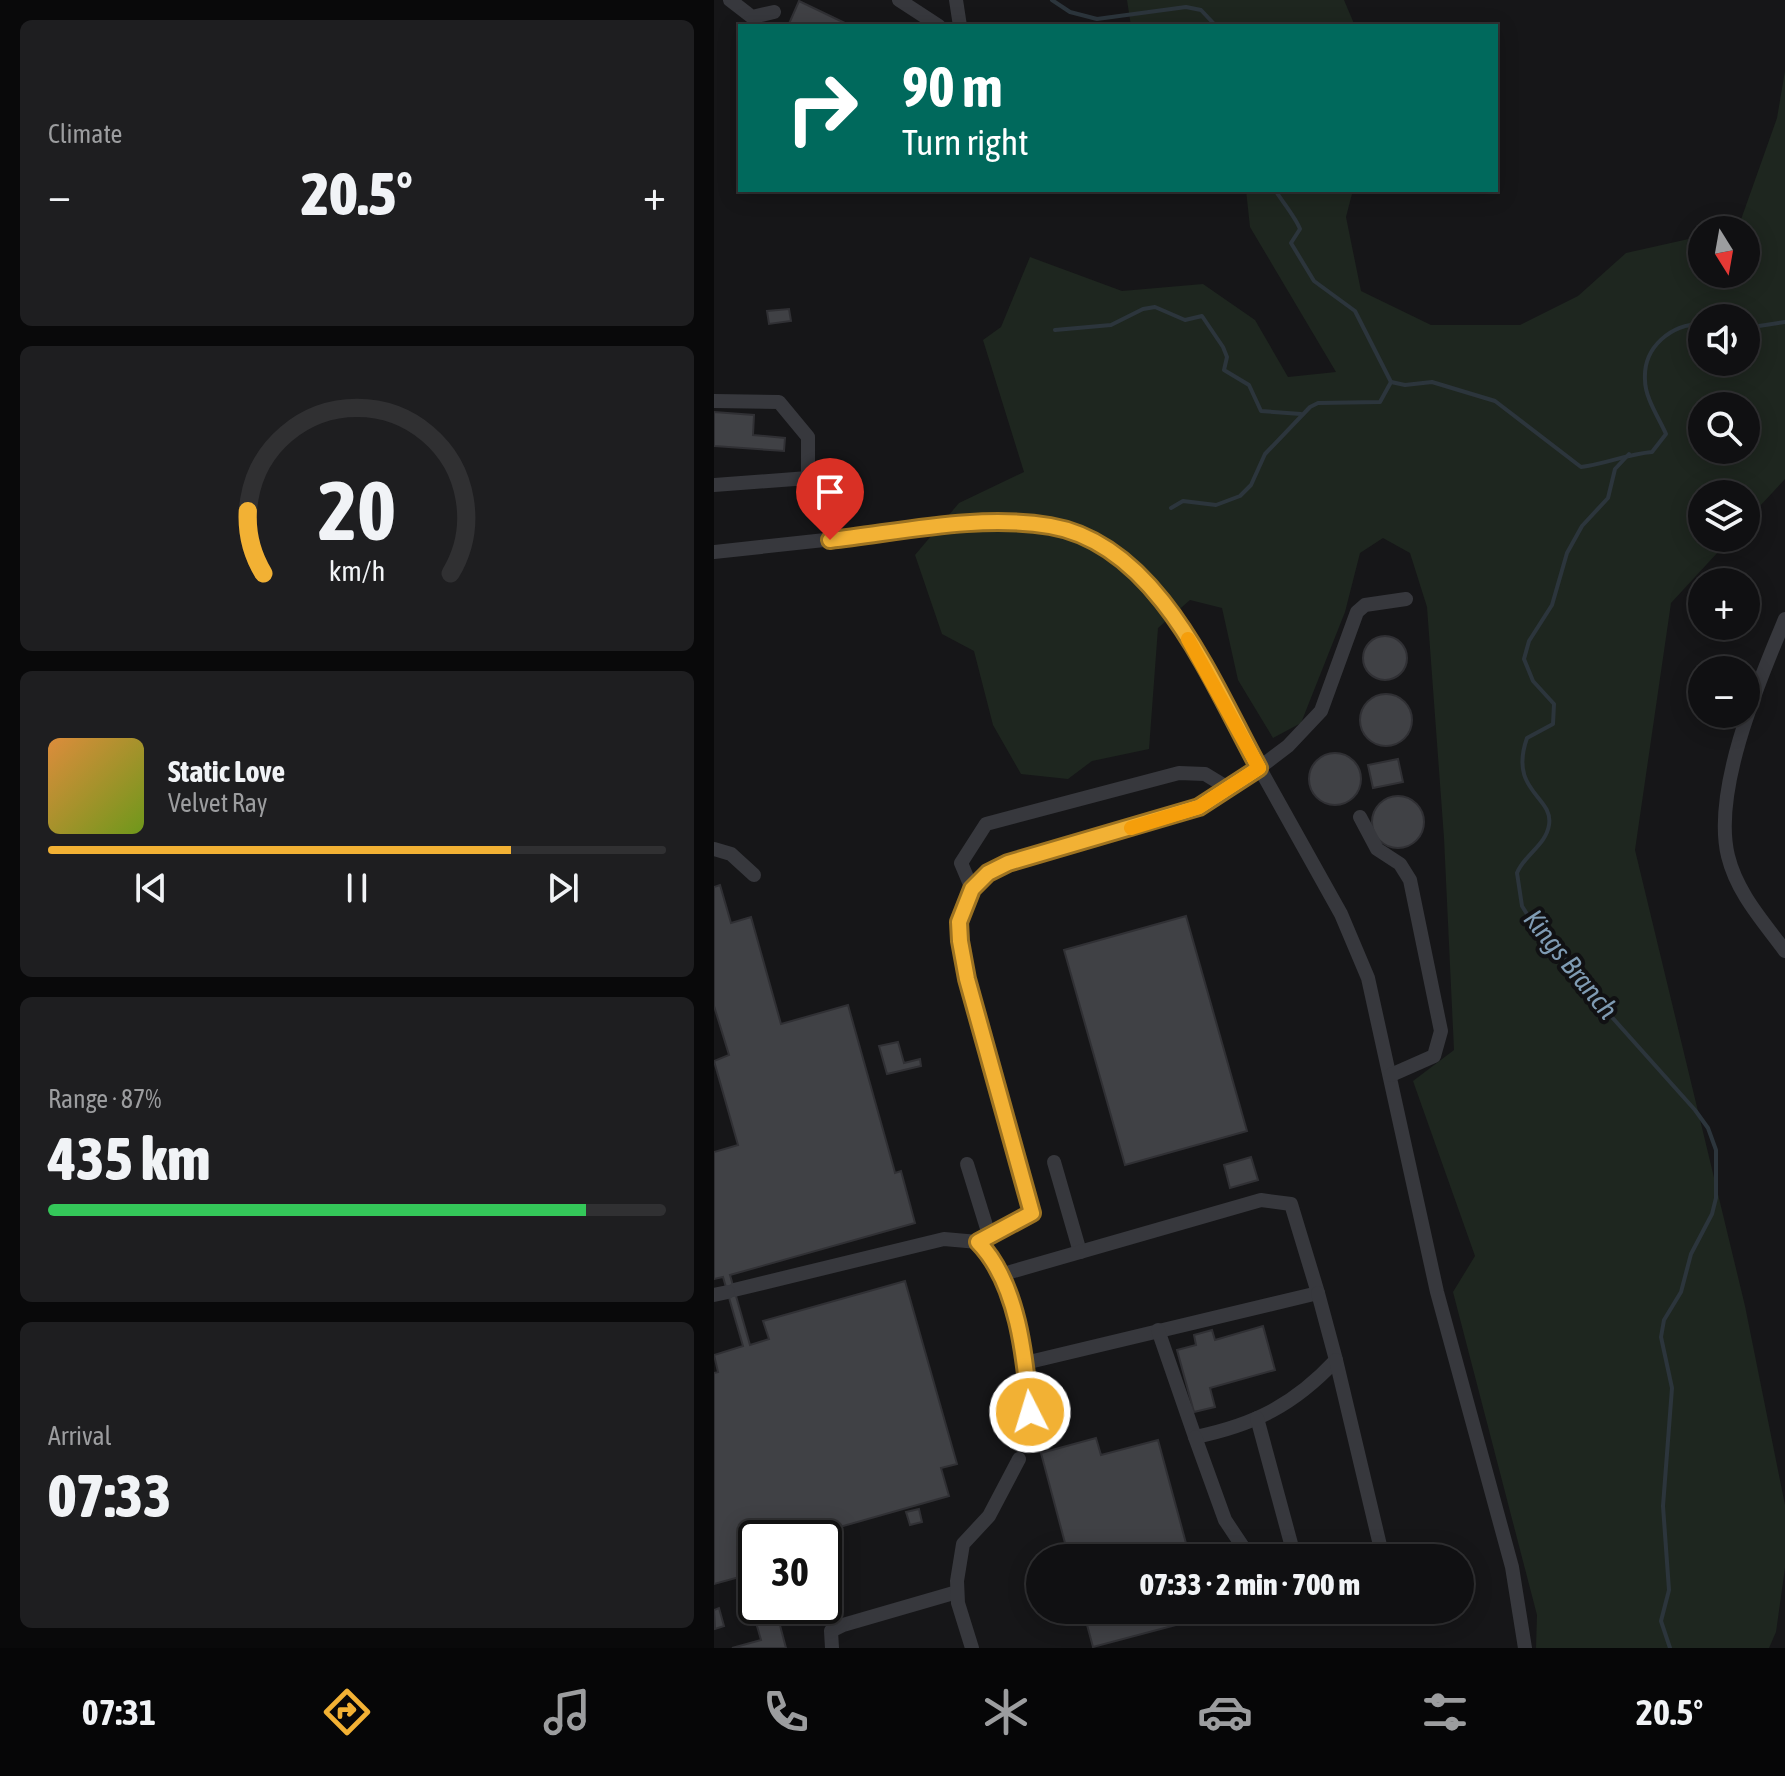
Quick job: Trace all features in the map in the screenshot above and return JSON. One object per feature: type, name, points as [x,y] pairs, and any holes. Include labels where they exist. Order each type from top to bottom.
[{"type":"street","points":[[730,0],[752,17],[774,12]]},
{"type":"street","points":[[899,0],[936,24]]},
{"type":"street","points":[[956,0],[960,24]]},
{"type":"street","points":[[714,401],[779,402],[808,437],[808,478],[714,485]]},
{"type":"street","points":[[714,552],[992,522],[1051,526],[1095,540],[1126,561],[1183,631],[1341,914],[1368,978],[1437,1292],[1512,1567],[1525,1648]]},
{"type":"street","points":[[725,1292],[944,1239],[983,1238],[1032,1213],[967,979],[959,922],[972,889],[988,873],[1008,863],[1199,807],[1259,768],[1299,736],[1321,711],[1357,612],[1365,605],[1406,599]]},
{"type":"street","points":[[1785,619],[1766,664],[1729,780],[1723,816],[1728,857],[1746,900],[1785,951]]},
{"type":"street","points":[[972,889],[961,863],[986,824],[1179,773],[1205,774],[1228,788]]},
{"type":"street","points":[[1360,817],[1377,849],[1400,864],[1410,880],[1441,1031],[1434,1056],[1391,1075]]},
{"type":"street","points":[[714,849],[731,854],[754,875]]},
{"type":"street","points":[[1054,1162],[1080,1252]]},
{"type":"street","points":[[967,1164],[983,1238],[1000,1275],[1025,1363],[1030,1412],[1022,1453],[989,1516],[963,1544],[957,1592],[972,1648]]},
{"type":"street","points":[[1000,1275],[1261,1200],[1291,1204],[1336,1360],[1380,1544]]},
{"type":"street","points":[[1025,1363],[1318,1293]]},
{"type":"street","points":[[1158,1330],[1225,1520],[1241,1544]]},
{"type":"street","points":[[1195,1437],[1243,1427],[1311,1387],[1336,1360]]},
{"type":"street","points":[[1257,1418],[1291,1544]]},
{"type":"street","points":[[832,1648],[831,1631],[843,1625],[957,1592]]},
{"type":"shaded area","points":[[1127,0],[1344,0],[1354,24],[1131,24]]},
{"type":"shaded area","points":[[1785,71],[1785,479],[1760,506],[1760,480],[1688,480],[1688,552],[1718,552],[1703,568],[1688,568],[1688,585],[1671,603],[1635,850],[1745,1306],[1785,1505],[1785,1568],[1776,1632],[1769,1648],[1536,1648],[1537,1615],[1453,1292],[1475,1256],[1413,1081],[1454,1050],[1444,838],[1427,607],[1410,553],[1383,538],[1360,553],[1345,612],[1301,723],[1273,738],[1238,680],[1222,608],[1190,600],[1158,628],[1149,749],[1092,761],[1068,779],[1021,774],[993,725],[974,651],[942,634],[915,555],[959,503],[1024,472],[983,340],[1001,327],[1030,257],[1122,291],[1203,284],[1255,320],[1288,377],[1336,372],[1250,227],[1246,192],[1352,192],[1346,217],[1361,291],[1431,325],[1520,325],[1578,296],[1626,253],[1688,239],[1688,288],[1760,288],[1760,216],[1742,216],[1777,118]]},
{"type":"building","points":[[799,1],[847,24],[789,24]]},
{"type":"building","points":[[789,309],[791,321],[769,324],[767,311]]},
{"type":"building","points":[[714,412],[754,415],[753,435],[785,438],[784,451],[714,446]]},
{"type":"building","points":[[1385,636],[1400,643],[1407,658],[1400,673],[1385,680],[1370,673],[1363,658],[1370,643]]},
{"type":"building","points":[[1386,694],[1404,702],[1412,720],[1404,738],[1386,746],[1368,738],[1360,720],[1368,702]]},
{"type":"building","points":[[1335,753],[1354,760],[1361,779],[1354,798],[1335,805],[1316,798],[1309,779],[1316,760]]},
{"type":"building","points":[[1398,759],[1403,782],[1373,788],[1368,765]]},
{"type":"building","points":[[1398,796],[1416,804],[1424,822],[1416,840],[1398,848],[1380,840],[1372,822],[1380,804]]},
{"type":"building","points":[[720,885],[731,923],[751,917],[781,1024],[848,1005],[895,1173],[901,1171],[915,1223],[730,1275],[750,1345],[769,1339],[763,1321],[905,1281],[957,1464],[941,1468],[949,1496],[842,1526],[842,1520],[738,1520],[738,1577],[714,1584],[714,1373],[718,1372],[714,1355],[743,1346],[723,1277],[714,1279],[714,1152],[738,1145],[714,1061],[729,1055],[714,1006],[714,887]]},
{"type":"building","points":[[1186,916],[1247,1131],[1125,1165],[1064,950]]},
{"type":"building","points":[[898,1042],[904,1063],[920,1059],[921,1066],[887,1074],[879,1046]]},
{"type":"building","points":[[1251,1157],[1258,1180],[1230,1188],[1224,1165]]},
{"type":"building","points":[[1263,1326],[1275,1370],[1210,1388],[1215,1407],[1194,1412],[1177,1350],[1196,1345],[1194,1335],[1212,1330],[1215,1340]]},
{"type":"building","points":[[1096,1438],[1101,1455],[1158,1440],[1186,1544],[1065,1544],[1041,1453]]},
{"type":"building","points":[[919,1509],[922,1522],[910,1525],[906,1512]]},
{"type":"building","points":[[719,1608],[724,1626],[715,1629],[714,1610]]},
{"type":"building","points":[[756,1624],[780,1624],[786,1648],[732,1648],[761,1640]]},
{"type":"building","points":[[1087,1624],[1180,1624],[1093,1647]]},
{"type":"waterway","points":[[1052,0],[1070,12],[1097,19],[1186,7],[1201,10],[1214,24]]},
{"type":"waterway","points":[[1171,508],[1183,501],[1216,505],[1240,496],[1251,485],[1265,454],[1310,407],[1318,403],[1380,402],[1391,382],[1355,311],[1314,281],[1291,243],[1300,229],[1276,192]]},
{"type":"waterway","points":[[1055,330],[1111,325],[1143,309],[1155,307],[1185,320],[1202,316],[1223,347],[1227,357],[1224,370],[1249,385],[1261,411],[1301,414]]},
{"type":"waterway","name":"Kings Branch","points":[[1760,326],[1785,322]]},
{"type":"waterway","points":[[1391,382],[1405,385],[1432,382],[1495,401],[1581,467],[1590,466],[1652,452],[1666,434],[1650,401],[1645,380],[1646,368],[1649,357],[1661,340],[1688,326]]},
{"type":"waterway","name":"Kings Branch","points":[[1629,454],[1615,469],[1608,498],[1582,526],[1567,553],[1552,605],[1529,641],[1524,659],[1533,681],[1554,704],[1553,724],[1527,738],[1523,756],[1527,782],[1545,807],[1549,825],[1544,838],[1517,873],[1522,906],[1532,922],[1553,942],[1593,996],[1695,1110],[1708,1128],[1716,1150],[1716,1198],[1712,1214],[1691,1254],[1681,1292],[1664,1320],[1661,1337],[1672,1388],[1663,1506],[1669,1590],[1661,1621],[1670,1648]]},
{"type":"slow traffic","points":[[1131,828],[1199,807],[1259,768],[1188,639]]},
{"type":"route","points":[[830,540],[992,522],[1051,526],[1095,540],[1126,561],[1183,631],[1259,768],[1199,807],[1008,863],[988,873],[972,889],[959,922],[967,979],[1032,1213],[978,1242],[994,1258],[1015,1320],[1026,1369],[1030,1412]]}]
